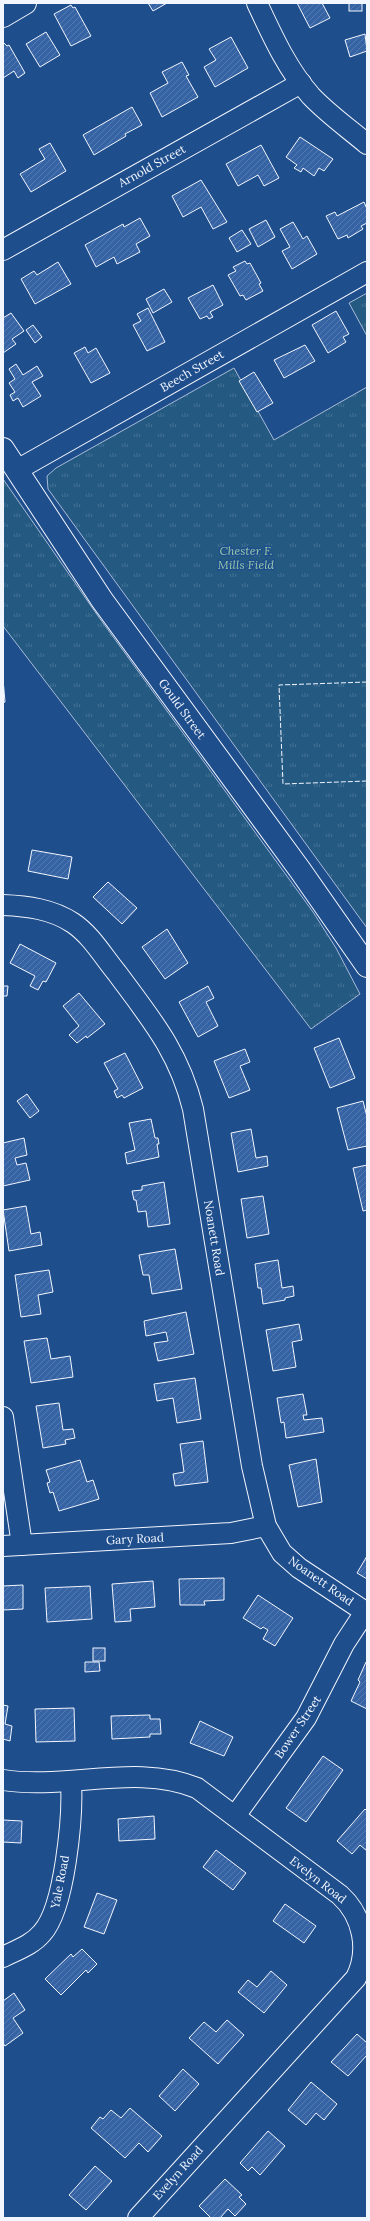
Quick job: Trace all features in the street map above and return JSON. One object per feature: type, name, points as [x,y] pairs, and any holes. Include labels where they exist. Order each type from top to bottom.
[{"type":"main road","points":[[3,16],[25,3]]},
{"type":"main road","name":"Gould Street","points":[[3,449],[102,600],[300,870],[367,965]]},
{"type":"street","points":[[256,3],[281,52],[301,83],[322,106],[367,143]]},
{"type":"street","name":"Arnold Street","points":[[3,250],[301,83]]},
{"type":"street","name":"Beech Street","points":[[17,470],[367,272]]},
{"type":"street","name":"Noanett Road","points":[[3,905],[28,907],[52,912],[80,929],[96,946],[156,1025],[178,1063],[193,1109],[251,1458],[266,1526],[282,1553],[299,1568],[366,1612]]},
{"type":"street","points":[[3,1417],[13,1546]]},
{"type":"street","name":"Gary Road","points":[[13,1546],[231,1533],[266,1526]]},
{"type":"street","name":"Bower Street","points":[[235,1816],[312,1710],[338,1654],[366,1612]]},
{"type":"street","name":"Evelyn Road","points":[[3,1780],[23,1782],[71,1782],[144,1777],[171,1779],[197,1788],[346,1901],[357,1916],[364,1932],[366,1958],[356,1978],[138,2218]]},
{"type":"street","name":"Yale Road","points":[[3,1957],[34,1941],[47,1927],[52,1917],[59,1895],[71,1820],[71,1782]]},
{"type":"green space","points":[[367,293],[367,336],[349,303]]},
{"type":"green space","name":"Chester F. Mills Field","points":[[234,368],[274,440],[367,387],[367,928],[48,489],[47,476],[56,468]]},
{"type":"green space","points":[[3,479],[98,616],[313,912],[336,948],[360,994],[311,1029],[3,626]]},
{"type":"building","points":[[148,3],[167,3],[153,11]]},
{"type":"building","points":[[297,3],[322,3],[330,18],[310,28]]},
{"type":"building","points":[[349,3],[362,3],[362,11],[349,11]]},
{"type":"building","points":[[71,5],[73,8],[75,7],[91,36],[71,46],[54,14]]},
{"type":"building","points":[[46,32],[60,55],[40,67],[26,44]]},
{"type":"building","points":[[365,34],[367,51],[350,57],[345,40]]},
{"type":"building","points":[[231,37],[248,68],[215,87],[204,67],[216,60],[209,49]]},
{"type":"building","points":[[3,42],[7,46],[9,45],[25,73],[18,78],[14,71],[3,78]]},
{"type":"building","points":[[182,62],[189,75],[186,76],[198,97],[162,117],[150,93],[168,83],[162,72]]},
{"type":"building","points":[[132,107],[142,125],[125,134],[126,136],[94,155],[83,135]]},
{"type":"building","points":[[300,137],[333,159],[324,171],[319,168],[314,176],[303,168],[301,172],[294,168],[297,165],[286,157]]},
{"type":"building","points":[[50,143],[66,171],[31,192],[20,174],[45,159],[39,149]]},
{"type":"building","points":[[261,145],[279,178],[264,186],[258,175],[238,186],[226,164]]},
{"type":"building","points":[[201,180],[227,222],[213,229],[201,207],[183,217],[172,196]]},
{"type":"building","points":[[364,202],[367,209],[367,223],[361,226],[363,229],[348,238],[347,235],[338,239],[326,216],[335,212],[337,216]]},
{"type":"building","points":[[140,218],[150,236],[136,244],[140,252],[117,264],[114,257],[96,267],[85,245],[123,224],[124,227]]},
{"type":"building","points":[[266,220],[275,237],[258,247],[249,229]]},
{"type":"building","points":[[293,222],[303,239],[307,236],[317,254],[292,269],[282,251],[290,247],[280,229]]},
{"type":"building","points":[[242,230],[251,244],[237,252],[229,238]]},
{"type":"building","points":[[245,261],[247,264],[250,263],[261,283],[259,284],[263,291],[246,300],[243,295],[240,296],[228,275],[236,271],[233,267]]},
{"type":"building","points":[[58,262],[71,284],[35,304],[21,279],[34,271],[37,275]]},
{"type":"building","points":[[213,285],[223,305],[210,312],[213,317],[209,319],[207,316],[200,319],[188,298]]},
{"type":"building","points":[[164,289],[172,302],[153,313],[146,299]]},
{"type":"building","points":[[148,308],[165,342],[147,351],[133,325],[141,321],[137,314]]},
{"type":"building","points":[[336,311],[349,334],[343,337],[346,342],[328,353],[312,325]]},
{"type":"building","points":[[11,313],[24,331],[12,339],[16,344],[3,353],[3,318]]},
{"type":"building","points":[[33,325],[42,337],[35,343],[26,330]]},
{"type":"building","points":[[305,345],[315,361],[284,378],[274,360]]},
{"type":"building","points":[[85,347],[88,353],[96,348],[110,373],[91,383],[74,353]]},
{"type":"building","points":[[16,364],[23,375],[37,366],[43,376],[32,382],[41,396],[23,407],[18,398],[13,401],[10,395],[15,392],[9,383],[15,379],[9,369]]},
{"type":"building","points":[[254,372],[273,403],[257,412],[239,381]]},
{"type":"building","points":[[3,679],[5,702],[3,703]]},
{"type":"building","points":[[32,850],[72,857],[68,879],[28,871]]},
{"type":"building","points":[[108,882],[137,908],[122,924],[93,897]]},
{"type":"building","points":[[167,929],[188,963],[165,979],[142,947]]},
{"type":"building","points":[[20,944],[56,963],[46,982],[43,981],[38,990],[30,986],[35,976],[10,963]]},
{"type":"building","points":[[3,986],[8,986],[7,996],[3,996]]},
{"type":"building","points":[[208,986],[214,998],[206,1002],[218,1026],[198,1037],[179,1002]]},
{"type":"building","points":[[79,993],[105,1024],[87,1038],[86,1036],[77,1043],[69,1035],[79,1026],[63,1006]]},
{"type":"building","points":[[339,1038],[355,1078],[330,1088],[314,1048]]},
{"type":"building","points":[[245,1049],[250,1062],[240,1066],[250,1090],[229,1098],[214,1061]]},
{"type":"building","points":[[125,1053],[143,1088],[124,1098],[122,1095],[117,1098],[114,1091],[118,1089],[104,1063]]},
{"type":"building","points":[[27,1094],[39,1111],[30,1118],[17,1101]]},
{"type":"building","points":[[363,1101],[367,1117],[367,1146],[348,1150],[337,1108]]},
{"type":"building","points":[[151,1119],[155,1138],[158,1138],[159,1144],[157,1144],[159,1157],[127,1164],[125,1153],[135,1150],[129,1123]]},
{"type":"building","points":[[251,1129],[256,1158],[267,1156],[268,1166],[238,1172],[231,1133]]},
{"type":"building","points":[[24,1138],[27,1155],[15,1158],[17,1165],[26,1163],[30,1180],[3,1186],[3,1143]]},
{"type":"building","points":[[367,1165],[367,1210],[363,1211],[353,1168]]},
{"type":"building","points":[[164,1182],[170,1224],[148,1227],[146,1211],[138,1212],[136,1200],[134,1200],[132,1191],[142,1190],[142,1186]]},
{"type":"building","points":[[263,1196],[269,1234],[247,1238],[241,1199]]},
{"type":"building","points":[[26,1206],[31,1234],[40,1232],[42,1245],[9,1251],[3,1210]]},
{"type":"building","points":[[175,1249],[182,1289],[152,1294],[149,1275],[143,1275],[139,1255]]},
{"type":"building","points":[[278,1260],[282,1288],[293,1286],[294,1296],[285,1298],[285,1300],[263,1304],[261,1288],[258,1288],[255,1264]]},
{"type":"building","points":[[49,1270],[53,1292],[38,1295],[41,1314],[21,1317],[15,1275]]},
{"type":"building","points":[[186,1312],[194,1354],[158,1361],[154,1343],[168,1341],[166,1332],[146,1336],[144,1321]]},
{"type":"building","points":[[299,1324],[302,1340],[292,1342],[296,1367],[273,1371],[266,1330]]},
{"type":"building","points":[[47,1338],[51,1359],[70,1356],[73,1377],[31,1383],[24,1341]]},
{"type":"building","points":[[195,1378],[201,1419],[177,1423],[173,1398],[157,1401],[154,1384]]},
{"type":"building","points":[[303,1394],[307,1415],[303,1415],[304,1420],[322,1418],[324,1432],[286,1438],[284,1422],[281,1423],[277,1398]]},
{"type":"building","points":[[59,1403],[63,1430],[73,1429],[75,1438],[65,1440],[66,1444],[43,1448],[36,1406]]},
{"type":"building","points":[[203,1441],[208,1482],[175,1486],[173,1474],[184,1472],[180,1444]]},
{"type":"building","points":[[316,1459],[322,1502],[298,1507],[289,1465]]},
{"type":"building","points":[[80,1460],[87,1482],[93,1480],[99,1499],[59,1511],[53,1492],[50,1493],[47,1483],[50,1482],[46,1470]]},
{"type":"building","points":[[367,1556],[367,1579],[357,1573]]},
{"type":"building","points":[[224,1578],[224,1600],[204,1601],[205,1605],[180,1605],[179,1579]]},
{"type":"building","points":[[153,1581],[155,1607],[130,1609],[131,1621],[115,1622],[112,1584]]},
{"type":"building","points":[[23,1585],[23,1609],[3,1610],[3,1586]]},
{"type":"building","points":[[90,1586],[92,1619],[47,1622],[45,1588]]},
{"type":"building","points":[[258,1595],[293,1618],[275,1646],[263,1639],[268,1630],[263,1627],[261,1629],[243,1618]]},
{"type":"building","points":[[93,1648],[105,1648],[105,1661],[93,1661]]},
{"type":"building","points":[[85,1662],[99,1662],[100,1671],[85,1672]]},
{"type":"building","points":[[366,1662],[367,1709],[351,1701],[360,1682],[358,1680]]},
{"type":"building","points":[[3,1705],[8,1706],[5,1724],[12,1726],[10,1741],[3,1739]]},
{"type":"building","points":[[74,1708],[75,1741],[36,1742],[35,1709]]},
{"type":"building","points":[[150,1715],[150,1719],[160,1719],[161,1734],[150,1734],[150,1737],[112,1739],[111,1716]]},
{"type":"building","points":[[200,1721],[233,1737],[224,1756],[190,1743]]},
{"type":"building","points":[[323,1756],[343,1770],[306,1822],[286,1808]]},
{"type":"building","points":[[365,1809],[367,1811],[367,1851],[360,1845],[352,1854],[337,1841]]},
{"type":"building","points":[[154,1816],[155,1839],[119,1841],[118,1819]]},
{"type":"building","points":[[3,1820],[22,1821],[21,1843],[3,1842]]},
{"type":"building","points":[[216,1850],[246,1873],[233,1890],[203,1867]]},
{"type":"building","points":[[97,1893],[117,1900],[104,1934],[84,1927]]},
{"type":"building","points":[[285,1904],[316,1926],[304,1943],[273,1921]]},
{"type":"building","points":[[82,1949],[97,1964],[88,1973],[86,1970],[61,1995],[45,1979],[71,1954],[73,1957]]},
{"type":"building","points":[[271,1971],[287,1985],[264,2013],[238,1992],[248,1980],[257,1987]]},
{"type":"building","points":[[14,1993],[25,2010],[13,2018],[23,2033],[5,2046],[3,2043],[3,2001]]},
{"type":"building","points":[[227,2020],[244,2035],[218,2064],[189,2038],[204,2022],[216,2032]]},
{"type":"building","points":[[357,2034],[367,2043],[367,2055],[348,2076],[331,2062]]},
{"type":"building","points":[[183,2069],[199,2084],[175,2111],[159,2096]]},
{"type":"building","points":[[311,2082],[337,2104],[324,2120],[316,2113],[306,2125],[288,2110]]},
{"type":"building","points":[[130,2108],[162,2136],[148,2152],[139,2143],[125,2158],[91,2128],[100,2117],[103,2119],[111,2110],[121,2118]]},
{"type":"building","points":[[268,2131],[285,2146],[260,2175],[252,2167],[248,2171],[240,2163]]},
{"type":"building","points":[[95,2166],[112,2181],[86,2210],[69,2195]]},
{"type":"building","points":[[225,2179],[242,2195],[239,2197],[246,2204],[235,2216],[228,2209],[220,2218],[211,2218],[199,2206]]},
{"type":"fence","points":[[367,682],[279,685],[283,784],[367,781]]}]
